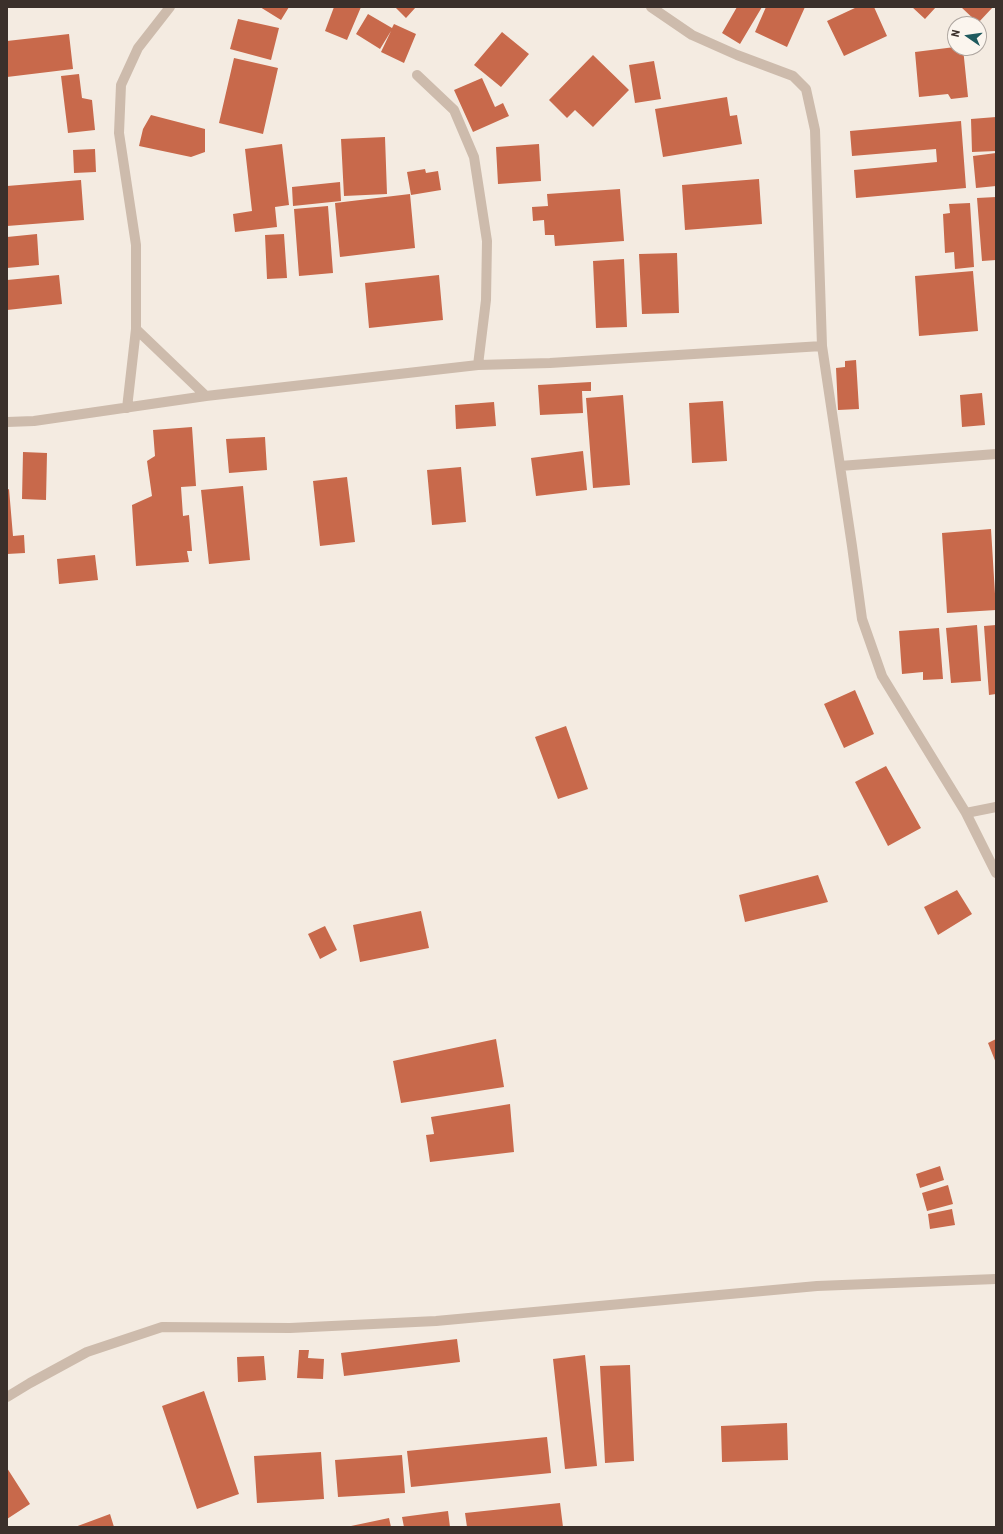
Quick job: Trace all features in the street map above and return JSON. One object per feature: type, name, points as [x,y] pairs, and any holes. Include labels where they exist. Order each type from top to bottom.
[{"type":"street","points":[[127,408],[136,329],[136,245],[119,133],[121,85],[138,48],[170,7]]},
{"type":"street","points":[[651,7],[692,35],[737,55],[793,76],[806,89],[815,130],[822,346],[862,619],[882,676],[966,813],[996,872]]},
{"type":"street","points":[[417,76],[454,110],[474,157],[487,241],[486,300],[478,365]]},
{"type":"street","points":[[136,329],[206,396]]},
{"type":"street","points":[[7,422],[34,421],[206,396],[478,365],[558,362],[822,346]]},
{"type":"street","points":[[840,466],[996,454]]},
{"type":"street","points":[[966,813],[996,807]]},
{"type":"street","points":[[7,1397],[87,1352],[162,1327],[290,1328],[436,1321],[817,1286],[996,1279]]},
{"type":"building","points":[[260,7],[289,7],[281,20]]},
{"type":"building","points":[[334,7],[361,7],[347,40],[325,31]]},
{"type":"building","points":[[395,7],[416,7],[406,18]]},
{"type":"building","points":[[737,7],[762,7],[740,44],[722,33]]},
{"type":"building","points":[[766,7],[805,7],[787,47],[755,32]]},
{"type":"building","points":[[857,7],[874,7],[887,36],[844,56],[827,21]]},
{"type":"building","points":[[912,7],[936,7],[925,19]]},
{"type":"building","points":[[961,7],[993,7],[985,16],[971,16]]},
{"type":"building","points":[[368,14],[392,28],[394,24],[416,34],[404,63],[381,52],[391,31],[380,49],[356,34]]},
{"type":"building","points":[[238,19],[279,28],[271,60],[230,49]]},
{"type":"building","points":[[502,32],[529,54],[501,87],[474,65]]},
{"type":"building","points":[[69,34],[73,69],[7,77],[7,41]]},
{"type":"building","points":[[947,48],[947,56],[964,56],[968,97],[951,99],[948,94],[919,97],[915,52]]},
{"type":"building","points":[[593,55],[629,90],[593,127],[575,110],[567,118],[549,100]]},
{"type":"building","points":[[234,58],[278,68],[263,134],[219,123]]},
{"type":"building","points":[[654,61],[661,99],[635,103],[629,65]]},
{"type":"building","points":[[79,74],[82,98],[92,100],[95,130],[68,133],[61,76]]},
{"type":"building","points":[[482,78],[495,107],[503,103],[509,116],[473,132],[454,90]]},
{"type":"building","points":[[727,97],[730,116],[737,115],[742,144],[663,157],[655,109]]},
{"type":"building","points":[[151,115],[205,129],[205,152],[191,157],[139,146],[143,129]]},
{"type":"building","points":[[996,117],[996,151],[972,152],[971,119]]},
{"type":"building","points":[[961,121],[966,188],[856,198],[854,170],[937,162],[936,149],[852,156],[850,131]]},
{"type":"building","points":[[385,137],[387,194],[344,196],[341,139]]},
{"type":"building","points":[[282,144],[289,205],[275,207],[277,227],[235,232],[233,214],[252,211],[245,149]]},
{"type":"building","points":[[539,144],[541,181],[498,184],[496,147]]},
{"type":"building","points":[[95,149],[96,172],[74,173],[73,150]]},
{"type":"building","points":[[996,153],[996,186],[976,188],[973,156]]},
{"type":"building","points":[[425,169],[426,173],[438,171],[441,190],[411,195],[407,172]]},
{"type":"building","points":[[759,179],[762,224],[685,230],[682,185]]},
{"type":"building","points":[[81,180],[84,220],[7,226],[7,186]]},
{"type":"building","points":[[340,182],[341,201],[293,206],[292,187]]},
{"type":"building","points":[[620,189],[624,241],[555,246],[554,235],[545,235],[544,220],[533,221],[532,207],[548,206],[547,194]]},
{"type":"building","points":[[410,194],[415,248],[340,257],[335,203]]},
{"type":"building","points":[[996,197],[996,260],[982,261],[977,198]]},
{"type":"building","points":[[970,203],[974,267],[955,269],[954,252],[945,253],[943,214],[950,213],[949,204]]},
{"type":"building","points":[[328,206],[333,273],[299,276],[294,209]]},
{"type":"building","points":[[37,234],[39,265],[7,268],[7,237]]},
{"type":"building","points":[[284,234],[287,278],[267,279],[265,235]]},
{"type":"building","points":[[677,253],[679,313],[642,314],[639,254]]},
{"type":"building","points":[[624,259],[627,327],[596,328],[593,261]]},
{"type":"building","points":[[973,271],[978,331],[919,336],[915,276]]},
{"type":"building","points":[[59,275],[62,304],[7,310],[7,280]]},
{"type":"building","points":[[439,275],[443,320],[369,328],[365,283]]},
{"type":"building","points":[[856,360],[859,409],[838,410],[836,368],[845,367],[845,361]]},
{"type":"building","points":[[591,382],[591,391],[582,391],[583,413],[540,415],[538,385]]},
{"type":"building","points":[[982,393],[985,425],[962,427],[960,395]]},
{"type":"building","points":[[623,395],[630,485],[593,488],[586,398]]},
{"type":"building","points":[[723,401],[727,461],[692,463],[689,403]]},
{"type":"building","points":[[494,402],[496,426],[456,429],[455,405]]},
{"type":"building","points":[[192,427],[196,486],[181,487],[183,516],[189,515],[192,551],[187,551],[189,562],[136,566],[132,505],[152,496],[147,461],[155,456],[153,430]]},
{"type":"building","points":[[265,437],[267,470],[229,473],[226,439]]},
{"type":"building","points":[[583,451],[587,490],[536,496],[531,458]]},
{"type":"building","points":[[23,452],[47,453],[46,500],[22,499]]},
{"type":"building","points":[[461,467],[466,522],[432,525],[427,470]]},
{"type":"building","points":[[347,477],[355,542],[320,546],[313,481]]},
{"type":"building","points":[[243,486],[250,560],[209,564],[201,490]]},
{"type":"building","points":[[9,489],[13,536],[24,535],[25,553],[7,554],[7,490]]},
{"type":"building","points":[[991,529],[996,610],[947,613],[942,533]]},
{"type":"building","points":[[95,555],[98,580],[59,584],[57,559]]},
{"type":"building","points":[[977,625],[981,681],[951,683],[946,628]]},
{"type":"building","points":[[996,625],[996,694],[989,695],[984,626]]},
{"type":"building","points":[[939,628],[943,679],[923,680],[923,672],[902,674],[899,631]]},
{"type":"building","points":[[855,690],[874,734],[844,748],[824,704]]},
{"type":"building","points":[[566,726],[588,789],[558,799],[535,737]]},
{"type":"building","points":[[886,766],[921,828],[888,846],[855,782]]},
{"type":"building","points":[[818,875],[828,902],[745,922],[739,895]]},
{"type":"building","points":[[957,890],[972,914],[938,935],[924,907]]},
{"type":"building","points":[[421,911],[429,948],[360,962],[353,925]]},
{"type":"building","points":[[325,926],[337,950],[320,959],[308,934]]},
{"type":"building","points":[[496,1039],[504,1087],[401,1103],[393,1061]]},
{"type":"building","points":[[996,1039],[996,1063],[988,1043]]},
{"type":"building","points":[[510,1104],[514,1152],[430,1162],[426,1135],[434,1134],[431,1117]]},
{"type":"building","points":[[940,1166],[944,1180],[920,1188],[916,1174]]},
{"type":"building","points":[[948,1185],[953,1204],[927,1211],[922,1193]]},
{"type":"building","points":[[952,1209],[955,1225],[930,1229],[928,1214]]},
{"type":"building","points":[[457,1339],[460,1362],[344,1376],[341,1353]]},
{"type":"building","points":[[299,1350],[309,1350],[308,1358],[324,1359],[323,1379],[297,1378]]},
{"type":"building","points":[[585,1355],[597,1466],[565,1469],[553,1359]]},
{"type":"building","points":[[264,1356],[266,1380],[238,1382],[237,1357]]},
{"type":"building","points":[[630,1365],[634,1461],[605,1463],[600,1366]]},
{"type":"building","points":[[204,1391],[239,1494],[197,1509],[162,1406]]},
{"type":"building","points":[[787,1423],[788,1460],[722,1462],[721,1426]]},
{"type":"building","points":[[547,1437],[551,1473],[411,1487],[407,1451]]},
{"type":"building","points":[[321,1452],[324,1499],[257,1503],[254,1456]]},
{"type":"building","points":[[402,1455],[405,1493],[338,1497],[335,1460]]},
{"type":"building","points":[[7,1468],[30,1504],[7,1519]]},
{"type":"building","points":[[560,1503],[563,1527],[467,1527],[465,1513]]},
{"type":"building","points":[[448,1511],[450,1527],[404,1527],[402,1517]]},
{"type":"building","points":[[110,1514],[114,1527],[75,1527]]},
{"type":"building","points":[[389,1518],[391,1527],[351,1527],[351,1526]]}]
